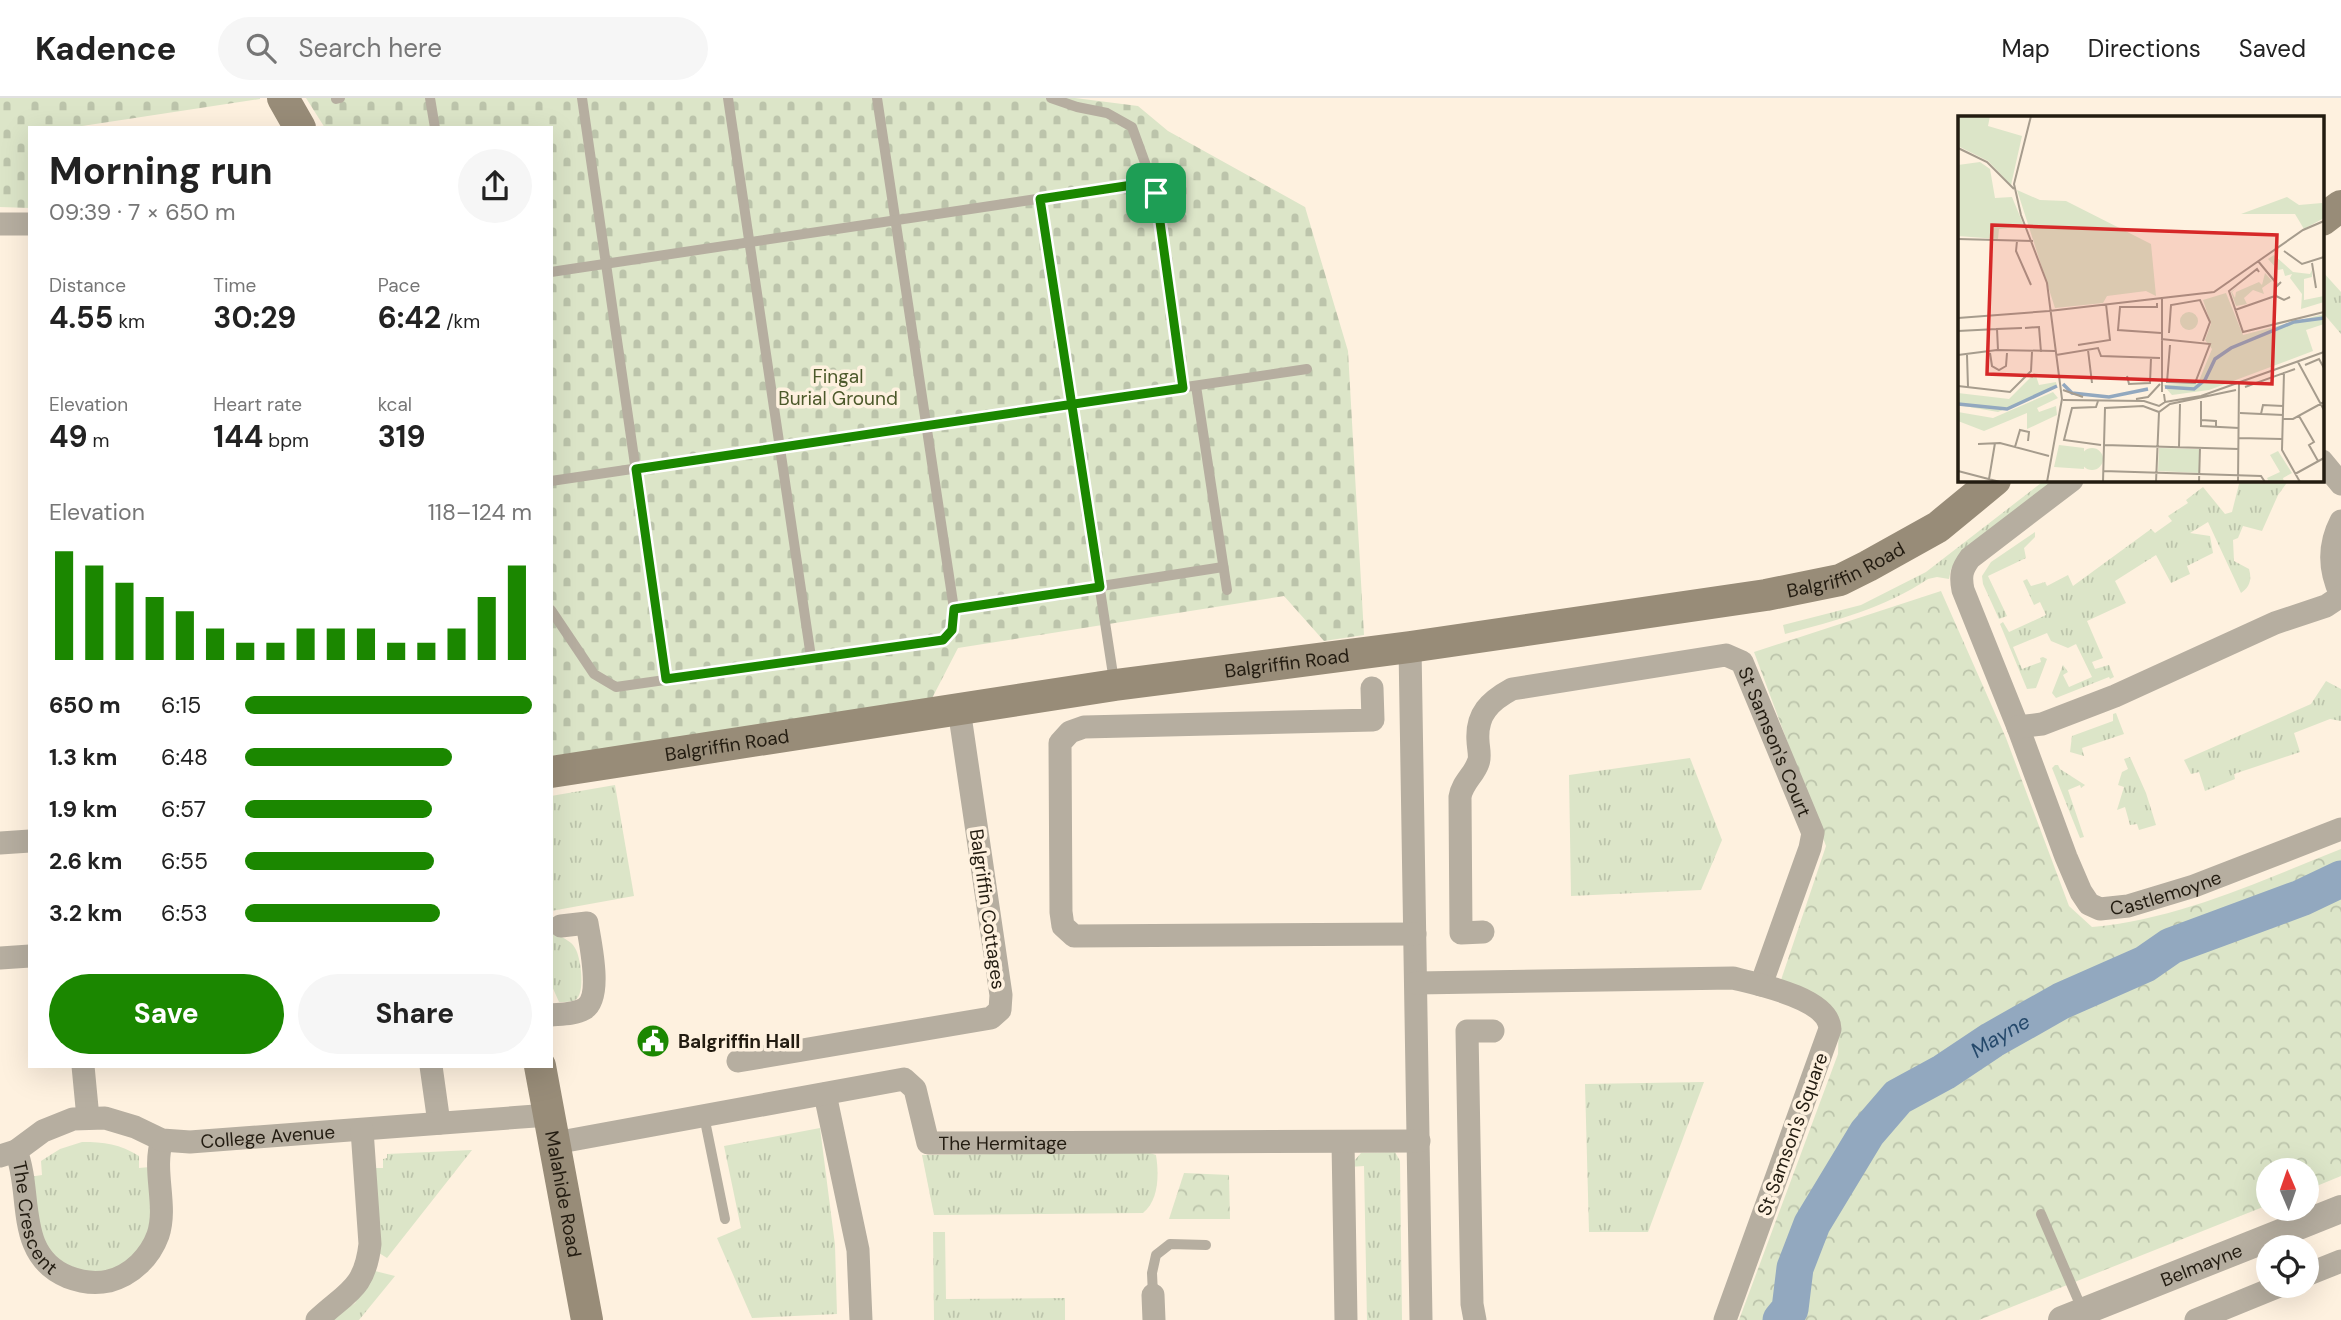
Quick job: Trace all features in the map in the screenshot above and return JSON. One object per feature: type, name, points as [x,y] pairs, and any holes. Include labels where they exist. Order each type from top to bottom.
[{"type":"main road","points":[[283,98],[299,126]]},
{"type":"main road","points":[[2324,219],[2341,206]]},
{"type":"main road","name":"Balgriffin Road","points":[[553,772],[1115,685],[1410,647],[1766,595],[1840,580],[1938,527],[1994,481]]},
{"type":"main road","name":"Malahide Road","points":[[540,1068],[587,1320]]},
{"type":"street","points":[[0,224],[28,224]]},
{"type":"street","points":[[2324,463],[2341,484]]},
{"type":"street","name":"Castlemoyne","points":[[2071,481],[1970,558],[1962,569],[1960,578],[2081,892],[2089,904],[2100,909],[2128,906],[2194,886],[2341,829]]},
{"type":"street","points":[[2018,727],[2042,724],[2115,696],[2275,623],[2326,606],[2341,596],[2334,581],[2330,556],[2335,532],[2341,521]]},
{"type":"street","points":[[1410,647],[1422,1320]]},
{"type":"street","name":"St Samson's Court","points":[[1483,932],[1461,933],[1460,797],[1461,789],[1479,761],[1477,730],[1488,704],[1512,689],[1727,655],[1742,662],[1812,833],[1812,840],[1761,985]]},
{"type":"street","points":[[1372,688],[1373,720],[1084,727],[1070,732],[1060,743],[1063,926],[1074,936],[1415,934]]},
{"type":"street","name":"Balgriffin Cottages","points":[[738,1061],[990,1018],[1000,1010],[1001,995],[959,709]]},
{"type":"street","points":[[0,843],[28,841]]},
{"type":"street","points":[[553,1016],[584,1009],[591,1004],[595,988],[587,923],[561,926]]},
{"type":"street","points":[[0,958],[28,956]]},
{"type":"street","points":[[1416,983],[1732,978],[1761,985]]},
{"type":"street","name":"St Samson's Square","points":[[1725,1320],[1830,1028],[1830,1022],[1812,1003],[1761,985]]},
{"type":"street","points":[[1475,1320],[1467,1031],[1493,1031]]},
{"type":"street","points":[[83,1068],[88,1118]]},
{"type":"street","points":[[430,1068],[439,1123]]},
{"type":"street","name":"The Hermitage","points":[[552,1129],[704,1116],[904,1079],[915,1089],[928,1143],[1419,1141]]},
{"type":"street","points":[[825,1094],[858,1250],[860,1320]]},
{"type":"street","name":"College Avenue","points":[[8,1153],[43,1131],[73,1119],[88,1118],[105,1118],[135,1127],[162,1140],[190,1142],[439,1123],[552,1129]]},
{"type":"street","points":[[317,1320],[351,1293],[368,1261],[370,1244],[362,1130]]},
{"type":"street","name":"The Crescent","points":[[8,1153],[21,1163],[27,1220],[32,1241],[40,1256],[63,1275],[99,1283],[121,1277],[138,1266],[152,1249],[159,1233],[161,1212],[158,1152],[162,1140]]},
{"type":"street","points":[[1343,1142],[1346,1320]]},
{"type":"street","name":"Belmayne","points":[[2072,1317],[2341,1209]]},
{"type":"street","points":[[2319,1270],[2341,1261]]},
{"type":"street","points":[[1153,1295],[1154,1320]]},
{"type":"street","points":[[2196,1320],[2256,1295]]},
{"type":"lane","points":[[430,98],[435,126]]},
{"type":"lane","points":[[582,98],[666,679]]},
{"type":"lane","points":[[729,98],[811,657]]},
{"type":"lane","points":[[553,613],[594,674],[616,687],[943,640],[952,630],[954,609],[877,98]]},
{"type":"lane","points":[[1051,98],[1107,113],[1132,127],[1156,193],[1183,388]]},
{"type":"lane","points":[[553,272],[1170,179]]},
{"type":"lane","points":[[1040,199],[1115,685]]},
{"type":"lane","points":[[553,481],[1307,369]]},
{"type":"lane","points":[[1196,386],[1227,590]]},
{"type":"lane","points":[[954,609],[1223,567]]},
{"type":"lane","points":[[704,1116],[725,1219]]},
{"type":"lane","points":[[2042,1214],[2072,1317]]},
{"type":"lane","points":[[1153,1295],[1152,1273],[1156,1255],[1170,1244],[1206,1244]]},
{"type":"green space","points":[[0,98],[260,98],[82,126],[28,126],[28,208],[0,207]]},
{"type":"green space","name":"Fingal Burial Ground","points":[[306,98],[1075,98],[1138,106],[1168,131],[1305,207],[1348,351],[1364,635],[1324,641],[1284,596],[958,648],[928,706],[553,756],[553,126],[324,126]]},
{"type":"green space","points":[[2324,273],[2341,292],[2341,334],[2324,314]]},
{"type":"green space","points":[[2044,481],[2057,481],[1958,557],[1949,579],[1928,579],[1877,606],[1785,634],[1783,625],[1861,605],[1926,572]]},
{"type":"green space","points":[[2240,481],[2288,481],[2278,495],[2262,531],[2243,526],[2238,538],[2233,540],[2234,561],[2249,569],[2250,573],[2250,582],[2244,591],[2241,593],[2208,522],[2190,533],[2210,536],[2213,553],[2187,566],[2190,574],[2171,583],[2156,555],[2115,581],[2126,603],[2087,621],[2103,658],[2092,662],[2095,669],[2109,665],[2114,677],[2056,698],[2052,693],[2063,665],[2068,672],[2063,675],[2069,687],[2092,677],[2076,644],[2068,648],[2051,641],[2047,633],[2013,647],[2022,669],[2041,662],[2040,658],[2047,659],[2036,688],[2027,689],[2000,624],[2003,622],[2009,632],[2046,615],[2040,602],[2034,605],[2023,581],[2027,579],[2031,586],[2045,582],[2047,586],[2068,575],[2073,586],[2151,529],[2155,533],[2172,521],[2168,516],[2188,503],[2186,500],[2203,487],[2225,514],[2232,512]]},
{"type":"green space","points":[[2035,532],[2035,537],[2024,548],[2026,558],[1988,576],[2007,616],[1999,619],[1982,576],[1991,562]]},
{"type":"green space","points":[[1941,591],[2006,738],[2069,906],[2092,927],[2125,923],[2188,907],[2250,886],[2341,849],[2341,1176],[2319,1185],[2319,1158],[2256,1158],[2256,1210],[1979,1320],[1739,1320],[1838,1054],[1839,1018],[1821,998],[1781,980],[1826,846],[1754,652]]},
{"type":"green space","points":[[2326,681],[2341,689],[2341,721],[2330,719],[2294,733],[2300,752],[2234,774],[2235,779],[2205,791],[2199,772],[2191,774],[2184,760],[2311,704]]},
{"type":"green space","points":[[2116,713],[2124,734],[2082,748],[2084,756],[2070,752],[2072,736],[2113,721],[2113,714]]},
{"type":"green space","points":[[2130,757],[2156,825],[2139,830],[2137,824],[2130,825],[2125,807],[2117,810],[2124,787],[2118,785],[2122,772],[2128,769],[2124,759]]},
{"type":"green space","points":[[1690,758],[1722,840],[1701,890],[1571,896],[1569,775]]},
{"type":"green space","points":[[2055,765],[2085,785],[2068,790],[2084,837],[2080,838],[2052,768]]},
{"type":"green space","points":[[615,785],[634,896],[553,911],[553,796]]},
{"type":"green space","points":[[553,917],[557,935],[572,944],[577,953],[581,976],[578,997],[573,1001],[559,1002],[553,988]]},
{"type":"green space","points":[[1704,1082],[1648,1232],[1589,1232],[1585,1084]]},
{"type":"green space","points":[[820,1128],[835,1245],[837,1314],[752,1318],[717,1238],[741,1228],[724,1146]]},
{"type":"green space","points":[[82,1142],[118,1146],[139,1156],[139,1168],[150,1167],[155,1217],[137,1256],[116,1268],[93,1273],[68,1266],[51,1254],[39,1233],[29,1177],[42,1175],[41,1161],[60,1149]]},
{"type":"green space","points":[[472,1150],[387,1258],[379,1253],[375,1168],[383,1168],[383,1159],[387,1158],[387,1154]]},
{"type":"green space","points":[[1147,1152],[1156,1155],[1157,1179],[1155,1194],[1143,1213],[934,1215],[922,1155]]},
{"type":"green space","points":[[1395,1152],[1400,1161],[1402,1320],[1367,1320],[1364,1166],[1349,1167],[1361,1153]]},
{"type":"green space","points":[[1184,1173],[1229,1175],[1230,1219],[1169,1219]]},
{"type":"green space","points":[[933,1232],[945,1232],[946,1299],[1065,1298],[1065,1320],[934,1320]]},
{"type":"green space","points":[[375,1271],[395,1276],[359,1320],[331,1320],[355,1303]]},
{"type":"waterway","name":"Mayne","points":[[1781,1320],[1790,1309],[1795,1268],[1812,1224],[1867,1133],[1898,1097],[2061,1001],[2145,964],[2171,946],[2301,898],[2341,879]]},
{"type":"place","name":"Balgriffin Hall","points":[[653,1041]]},
{"type":"route","points":[[1156,193],[1152,182],[1040,199],[1071,404],[1100,587],[954,609],[952,630],[943,640],[666,679],[636,469],[927,425],[1071,404],[1183,388],[1156,193]]}]
